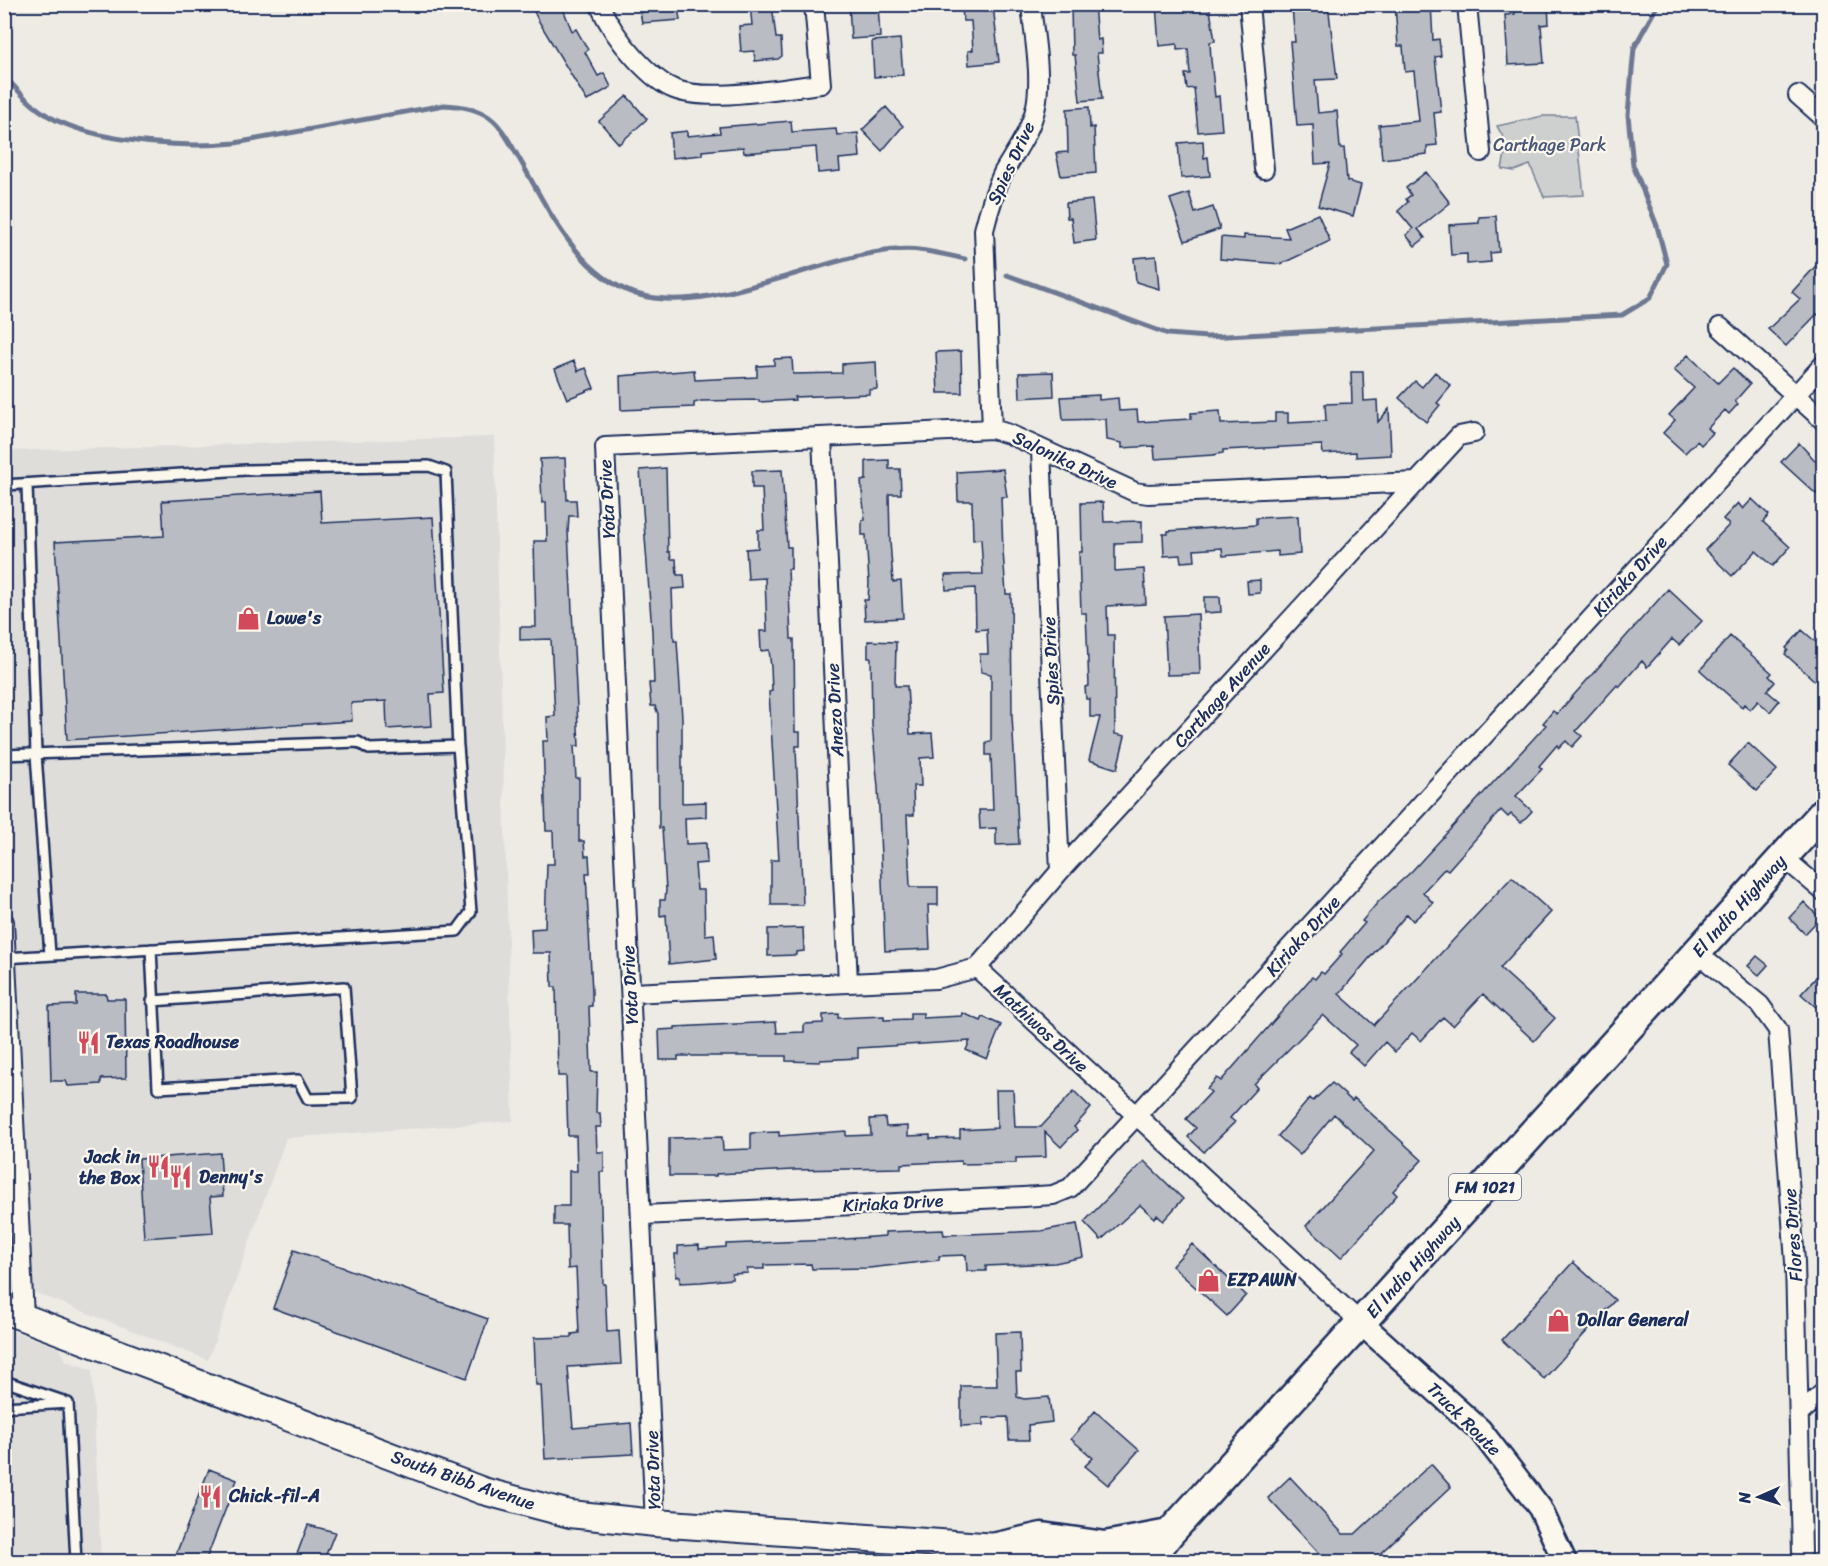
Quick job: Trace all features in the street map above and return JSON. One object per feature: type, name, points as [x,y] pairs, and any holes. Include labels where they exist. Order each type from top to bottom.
[{"type":"main road","name":"El Indio Highway","points":[[1147,1562],[1169,1534],[1824,812]]},
{"type":"main road","name":"South Bibb Avenue","points":[[14,1314],[483,1491],[570,1514],[655,1523],[997,1547],[1051,1562]]},
{"type":"main road","points":[[997,1547],[1042,1537],[1105,1546],[1169,1534]]},
{"type":"street","points":[[600,4],[622,45],[649,73],[673,89],[712,95],[820,84],[814,4]]},
{"type":"street","name":"Spies Drive","points":[[992,429],[984,230],[990,204],[1002,175],[1028,130],[1035,107],[1038,87],[1031,4]]},
{"type":"street","points":[[1249,4],[1264,169]]},
{"type":"street","points":[[1467,4],[1481,152]]},
{"type":"street","points":[[1798,95],[1824,118]]},
{"type":"street","points":[[1720,327],[1824,421]]},
{"type":"street","name":"Kiriaka Drive","points":[[642,1215],[1053,1195],[1070,1188],[1824,364]]},
{"type":"street","name":"Salonika Drive","points":[[605,447],[992,429],[1009,434],[1041,451],[1136,492],[1148,494],[1417,482]]},
{"type":"street","name":"Carthage Avenue","points":[[977,968],[1060,872],[1459,436],[1474,433]]},
{"type":"street","name":"Anezo Drive","points":[[822,438],[848,982]]},
{"type":"street","name":"Yota Drive","points":[[605,447],[655,1523]]},
{"type":"street","name":"Spies Drive","points":[[1041,451],[1060,872]]},
{"type":"street","points":[[1783,857],[1824,892]]},
{"type":"street","points":[[4,922],[14,1314]]},
{"type":"street","name":"Flores Drive","points":[[1697,954],[1760,1005],[1778,1030],[1796,1262],[1802,1551]]},
{"type":"street","points":[[631,993],[936,979],[977,968]]},
{"type":"street","name":"Mathiwos Drive","points":[[977,968],[1361,1323]]},
{"type":"street","name":"Truck Route","points":[[1361,1323],[1480,1430],[1540,1508],[1565,1562]]},
{"type":"street","points":[[1800,1413],[1824,1392]]},
{"type":"lane","points":[[4,486],[246,470],[429,466],[446,472],[458,749],[471,912],[457,931],[5,958]]},
{"type":"lane","points":[[27,485],[36,754],[50,956]]},
{"type":"lane","points":[[4,755],[357,741],[369,749],[458,746],[458,749]]},
{"type":"lane","points":[[151,949],[152,1001],[158,1088],[298,1080],[308,1099],[352,1098],[344,987],[152,1001]]},
{"type":"lane","points":[[4,1381],[68,1403]]},
{"type":"lane","points":[[4,1407],[68,1403]]},
{"type":"lane","points":[[68,1403],[76,1562]]},
{"type":"shaded area","points":[[494,437],[513,1121],[286,1138],[208,1360],[5,1281],[4,451]]},
{"type":"shaded area","points":[[4,1328],[60,1348],[66,1361],[92,1370],[101,1561],[5,1561]]},
{"type":"green space","name":"Carthage Park","points":[[1543,116],[1575,116],[1584,195],[1544,197],[1530,165],[1514,171],[1502,169],[1507,144],[1497,126]]},
{"type":"building","points":[[539,4],[561,4],[572,31],[576,29],[588,50],[585,52],[598,76],[604,73],[611,87],[587,101],[538,20],[532,7]]},
{"type":"building","points":[[650,4],[674,4],[675,8],[678,7],[680,20],[642,23],[640,12],[651,11]]},
{"type":"building","points":[[750,4],[772,4],[776,38],[781,38],[782,56],[778,59],[755,61],[754,51],[741,52],[739,26],[752,25]]},
{"type":"building","points":[[849,4],[878,4],[880,37],[851,39]]},
{"type":"building","points":[[962,4],[993,4],[999,62],[969,65],[968,51],[973,50],[971,21],[963,21]]},
{"type":"building","points":[[1071,4],[1094,4],[1097,40],[1101,39],[1102,53],[1097,53],[1102,99],[1080,101],[1075,55],[1072,55]]},
{"type":"building","points":[[1156,4],[1209,4],[1215,41],[1210,42],[1211,60],[1215,97],[1219,96],[1222,130],[1198,132],[1194,88],[1187,89],[1185,74],[1190,74],[1188,49],[1177,50],[1177,44],[1159,46]]},
{"type":"building","points":[[1303,4],[1328,4],[1337,79],[1315,80],[1318,113],[1337,111],[1340,148],[1344,148],[1347,181],[1361,185],[1353,216],[1318,206],[1330,163],[1315,164],[1313,125],[1297,126],[1290,42],[1295,42],[1292,7]]},
{"type":"building","points":[[1395,4],[1431,4],[1433,40],[1439,39],[1441,56],[1435,57],[1441,112],[1434,113],[1437,145],[1427,146],[1427,154],[1382,159],[1379,125],[1419,121],[1414,71],[1405,72],[1403,46],[1398,46]]},
{"type":"building","points":[[1514,4],[1548,4],[1549,24],[1541,25],[1544,63],[1508,65],[1505,15],[1515,14]]},
{"type":"building","points":[[900,39],[903,75],[874,77],[872,41]]},
{"type":"building","points":[[627,96],[647,119],[619,144],[599,121]]},
{"type":"building","points":[[886,107],[903,126],[882,151],[862,130]]},
{"type":"building","points":[[1089,107],[1090,128],[1094,127],[1096,173],[1061,176],[1056,153],[1068,152],[1067,109]]},
{"type":"building","points":[[791,121],[792,132],[836,129],[837,135],[858,133],[860,157],[839,159],[840,171],[818,173],[816,147],[744,153],[743,147],[702,151],[702,155],[672,158],[670,133],[687,131],[687,136],[720,133],[719,127]]},
{"type":"building","points":[[1203,141],[1204,158],[1208,157],[1210,176],[1181,178],[1178,143]]},
{"type":"building","points":[[1426,172],[1450,203],[1418,229],[1425,238],[1415,246],[1406,235],[1413,229],[1398,211],[1408,202],[1406,199],[1411,195],[1406,188]]},
{"type":"building","points":[[1189,193],[1195,213],[1213,207],[1220,229],[1185,241],[1170,199]]},
{"type":"building","points":[[1092,200],[1096,240],[1074,243],[1071,218],[1067,218],[1066,203]]},
{"type":"building","points":[[1318,214],[1330,241],[1281,264],[1220,259],[1221,237],[1244,239],[1244,235],[1289,238],[1285,228]]},
{"type":"building","points":[[1496,216],[1499,252],[1490,253],[1491,262],[1467,264],[1467,254],[1451,255],[1449,225],[1479,223],[1479,217]]},
{"type":"building","points":[[1156,256],[1159,289],[1136,282],[1134,258]]},
{"type":"building","points":[[1824,257],[1824,320],[1817,314],[1786,346],[1768,329],[1800,299],[1792,292]]},
{"type":"building","points":[[961,351],[962,393],[938,393],[936,352]]},
{"type":"building","points":[[1688,355],[1718,383],[1733,368],[1750,384],[1735,401],[1738,404],[1729,414],[1725,410],[1708,428],[1713,433],[1701,445],[1697,441],[1685,453],[1663,433],[1675,420],[1669,415],[1694,388],[1674,370]]},
{"type":"building","points":[[792,358],[793,374],[842,373],[842,364],[876,362],[877,389],[869,390],[869,394],[794,397],[795,400],[759,402],[759,400],[701,401],[694,403],[694,407],[621,410],[620,376],[694,370],[695,380],[757,377],[757,366],[774,365],[774,359]]},
{"type":"building","points":[[574,361],[578,371],[586,368],[594,388],[567,399],[555,369]]},
{"type":"building","points":[[1053,372],[1054,396],[1020,398],[1019,373]]},
{"type":"building","points":[[1351,372],[1363,372],[1364,401],[1377,400],[1378,422],[1389,409],[1391,455],[1356,457],[1356,452],[1323,454],[1322,445],[1223,450],[1223,453],[1213,455],[1155,459],[1154,446],[1122,448],[1122,443],[1107,440],[1106,419],[1063,420],[1061,397],[1099,395],[1099,400],[1118,398],[1119,411],[1137,410],[1138,422],[1191,419],[1191,413],[1220,411],[1221,424],[1275,422],[1275,413],[1288,413],[1288,423],[1326,421],[1325,404],[1352,403]]},
{"type":"building","points":[[1435,372],[1451,386],[1437,403],[1440,405],[1426,422],[1399,398],[1415,381],[1422,387]]},
{"type":"building","points":[[1799,443],[1824,470],[1824,486],[1816,494],[1781,462]]},
{"type":"building","points":[[565,458],[567,500],[576,500],[577,516],[569,516],[568,532],[579,746],[574,746],[576,778],[579,778],[579,841],[584,841],[585,856],[589,856],[590,873],[586,873],[592,992],[592,1006],[589,1006],[591,1072],[597,1072],[596,1113],[600,1113],[601,1127],[596,1127],[597,1152],[604,1152],[604,1172],[600,1172],[603,1284],[605,1284],[607,1332],[619,1331],[621,1364],[568,1367],[573,1428],[631,1423],[633,1454],[545,1459],[541,1385],[536,1385],[534,1338],[572,1337],[572,1334],[579,1333],[576,1268],[568,1269],[567,1225],[554,1225],[554,1206],[569,1206],[569,1171],[577,1171],[576,1136],[568,1136],[566,1076],[558,1076],[556,987],[552,987],[551,953],[532,953],[531,929],[545,928],[547,864],[554,864],[553,831],[546,831],[543,741],[548,741],[547,717],[555,716],[551,639],[520,640],[520,627],[536,627],[534,541],[547,541],[546,502],[542,503],[540,459]]},
{"type":"building","points":[[889,460],[889,469],[900,469],[901,494],[889,494],[893,582],[901,581],[903,618],[865,620],[864,600],[868,600],[869,583],[866,535],[862,535],[862,520],[865,520],[861,481],[866,480],[866,461]]},
{"type":"building","points":[[666,468],[668,552],[670,552],[671,559],[676,559],[677,575],[684,575],[685,588],[672,589],[674,641],[677,641],[682,718],[682,803],[706,802],[706,817],[685,818],[686,844],[706,843],[707,863],[695,864],[697,890],[704,890],[705,935],[714,934],[716,959],[669,964],[666,915],[660,916],[660,900],[665,900],[666,890],[662,828],[659,828],[658,714],[655,706],[651,706],[649,683],[654,683],[652,631],[640,470]]},
{"type":"building","points":[[1003,469],[1007,497],[1001,497],[1003,551],[1006,594],[1011,594],[1012,716],[1019,844],[996,845],[996,828],[980,829],[979,810],[993,810],[991,755],[986,755],[986,742],[991,741],[991,674],[981,672],[980,654],[988,654],[987,629],[976,630],[975,588],[946,590],[945,575],[983,574],[981,539],[973,540],[972,501],[958,501],[957,472]]},
{"type":"building","points":[[782,470],[787,547],[791,547],[791,569],[788,569],[791,639],[794,639],[795,732],[800,732],[800,746],[796,746],[796,749],[803,905],[771,905],[771,860],[779,860],[769,692],[772,691],[771,667],[769,650],[761,651],[760,631],[767,631],[765,578],[748,579],[746,549],[758,548],[758,530],[764,530],[762,488],[752,488],[752,471]]},
{"type":"building","name":"Lowe's","points":[[320,491],[322,523],[433,517],[444,693],[430,694],[432,726],[387,729],[386,701],[351,703],[352,721],[67,740],[55,542],[164,536],[162,501]]},
{"type":"building","points":[[1752,499],[1769,515],[1763,522],[1790,547],[1773,566],[1756,551],[1732,576],[1705,550],[1729,525],[1723,519],[1738,503],[1743,509]]},
{"type":"building","points":[[1103,502],[1104,522],[1142,521],[1142,542],[1115,543],[1115,571],[1144,569],[1146,604],[1107,606],[1108,635],[1114,635],[1115,734],[1125,736],[1117,769],[1089,760],[1100,717],[1090,717],[1090,699],[1086,699],[1085,687],[1089,686],[1086,613],[1081,613],[1079,552],[1082,552],[1081,503]]},
{"type":"building","points":[[1298,516],[1300,554],[1278,556],[1278,551],[1223,556],[1222,548],[1194,550],[1195,561],[1181,562],[1180,555],[1164,556],[1163,534],[1168,534],[1168,531],[1256,525],[1256,518]]},
{"type":"building","points":[[1260,580],[1260,593],[1248,594],[1247,581]]},
{"type":"building","points":[[1668,589],[1702,621],[1679,645],[1672,639],[1647,667],[1642,661],[1619,687],[1617,685],[1576,731],[1582,736],[1572,747],[1566,741],[1559,748],[1557,745],[1539,766],[1542,769],[1516,796],[1532,811],[1521,823],[1511,814],[1508,817],[1501,810],[1448,870],[1445,868],[1423,892],[1433,903],[1413,921],[1407,914],[1339,994],[1374,1025],[1512,877],[1551,912],[1500,968],[1555,1018],[1534,1041],[1483,994],[1453,1026],[1443,1017],[1421,1041],[1412,1033],[1395,1052],[1385,1042],[1364,1066],[1349,1052],[1356,1045],[1323,1015],[1254,1084],[1257,1088],[1230,1118],[1235,1122],[1204,1152],[1188,1137],[1196,1128],[1186,1119],[1211,1092],[1207,1089],[1217,1078],[1221,1081],[1312,977],[1315,979],[1321,972],[1324,974],[1342,954],[1340,952],[1365,923],[1362,921],[1379,901],[1411,872],[1546,725],[1543,723],[1553,711],[1557,714]]},
{"type":"building","points":[[1204,597],[1220,597],[1221,612],[1204,613]]},
{"type":"building","points":[[1198,614],[1200,674],[1167,675],[1164,616]]},
{"type":"building","points":[[1802,630],[1824,649],[1824,689],[1785,654],[1788,650],[1786,648]]},
{"type":"building","points":[[1730,636],[1772,673],[1769,676],[1775,682],[1767,691],[1779,701],[1770,712],[1758,701],[1750,710],[1744,704],[1742,707],[1700,670]]},
{"type":"building","points":[[868,641],[896,642],[895,686],[907,686],[910,734],[932,733],[934,757],[920,758],[921,786],[913,786],[914,815],[907,815],[910,887],[938,887],[938,905],[928,905],[930,949],[885,951],[878,787],[872,725],[871,658],[868,658]]},
{"type":"building","points":[[1748,743],[1777,770],[1757,791],[1728,765]]},
{"type":"building","points":[[1804,902],[1820,918],[1805,934],[1789,918]]},
{"type":"building","points":[[803,928],[804,951],[796,952],[796,955],[768,956],[768,929]]},
{"type":"building","points":[[1757,956],[1768,965],[1759,975],[1748,966]]},
{"type":"building","points":[[1824,969],[1824,1002],[1818,1009],[1801,994]]},
{"type":"building","name":"Texas Roadhouse","points":[[76,994],[106,994],[107,999],[125,999],[126,1078],[101,1079],[101,1084],[68,1086],[66,1081],[51,1081],[49,1006],[76,1005]]},
{"type":"building","points":[[910,1013],[923,1013],[923,1018],[962,1016],[963,1013],[981,1021],[983,1017],[1001,1025],[987,1059],[966,1050],[970,1041],[858,1048],[858,1058],[820,1060],[820,1062],[786,1061],[786,1056],[678,1056],[678,1060],[660,1060],[659,1030],[675,1029],[675,1027],[776,1022],[777,1033],[804,1032],[804,1024],[823,1023],[823,1015],[838,1014],[838,1018],[884,1016],[884,1020],[910,1019]]},
{"type":"building","points":[[1332,1083],[1352,1101],[1354,1098],[1422,1160],[1393,1191],[1397,1195],[1341,1258],[1306,1226],[1374,1151],[1334,1114],[1300,1155],[1278,1136],[1310,1098],[1313,1101]]},
{"type":"building","points":[[996,1090],[1013,1090],[1015,1127],[1041,1127],[1074,1091],[1091,1108],[1074,1127],[1077,1130],[1061,1147],[1045,1132],[1046,1157],[1016,1158],[1016,1163],[961,1164],[961,1161],[901,1164],[901,1168],[669,1176],[669,1138],[722,1137],[723,1150],[751,1149],[751,1133],[779,1132],[779,1136],[846,1131],[846,1136],[871,1135],[870,1119],[885,1118],[886,1127],[908,1126],[908,1136],[930,1135],[930,1139],[960,1138],[960,1130],[997,1128]]},
{"type":"building","name":"Denny's","points":[[220,1153],[223,1196],[210,1197],[213,1233],[144,1238],[139,1159]]},
{"type":"building","points":[[1144,1161],[1183,1199],[1163,1221],[1157,1215],[1154,1218],[1140,1205],[1101,1240],[1084,1222]]},
{"type":"building","points":[[1077,1224],[1083,1257],[1055,1263],[986,1266],[986,1271],[967,1271],[966,1255],[939,1256],[939,1260],[869,1268],[812,1269],[811,1264],[764,1265],[764,1269],[747,1269],[748,1273],[732,1274],[732,1279],[701,1282],[680,1283],[680,1276],[676,1277],[675,1254],[678,1254],[678,1246],[699,1245],[699,1249],[726,1247],[726,1244],[833,1240],[885,1236],[885,1232],[943,1230],[944,1235],[1041,1231]]},
{"type":"building","name":"EZPAWN","points":[[1192,1244],[1246,1295],[1227,1316],[1172,1266]]},
{"type":"building","points":[[294,1250],[488,1319],[467,1378],[273,1308]]},
{"type":"building","name":"Dollar General","points":[[1573,1262],[1615,1300],[1544,1379],[1502,1340]]},
{"type":"building","points":[[1020,1332],[1021,1372],[1016,1372],[1017,1397],[1024,1399],[1049,1397],[1052,1422],[1028,1425],[1029,1440],[1009,1440],[1008,1417],[983,1418],[983,1425],[961,1426],[961,1386],[997,1386],[995,1333]]},
{"type":"building","points":[[1095,1411],[1139,1450],[1108,1485],[1085,1466],[1093,1458],[1071,1439]]},
{"type":"building","points":[[1431,1464],[1451,1487],[1371,1562],[1327,1562],[1268,1498],[1290,1477],[1343,1534],[1355,1534]]},
{"type":"building","points":[[209,1469],[237,1480],[205,1562],[175,1557]]},
{"type":"building","points":[[308,1525],[335,1532],[323,1562],[294,1562]]},
{"type":"waterway","points":[[1007,275],[1168,334],[1207,337],[1622,315],[1650,298],[1667,264],[1657,226],[1633,165],[1628,115],[1634,48],[1658,4]]},
{"type":"waterway","points":[[4,75],[39,110],[56,120],[104,136],[149,143],[194,145],[235,143],[444,105],[474,110],[490,118],[505,134],[554,219],[581,256],[597,272],[616,285],[636,294],[665,299],[697,298],[730,292],[864,255],[903,249],[921,250],[965,259]]},
{"type":"place","name":"Lowe's","points":[[249,618]]},
{"type":"place","name":"Texas Roadhouse","points":[[88,1042]]},
{"type":"place","name":"Jack in the Box","points":[[158,1167]]},
{"type":"place","name":"Denny's","points":[[181,1177]]},
{"type":"place","name":"EZPAWN","points":[[1209,1280]]},
{"type":"place","name":"Dollar General","points":[[1559,1320]]},
{"type":"place","name":"Chick-fil-A","points":[[211,1496]]}]
